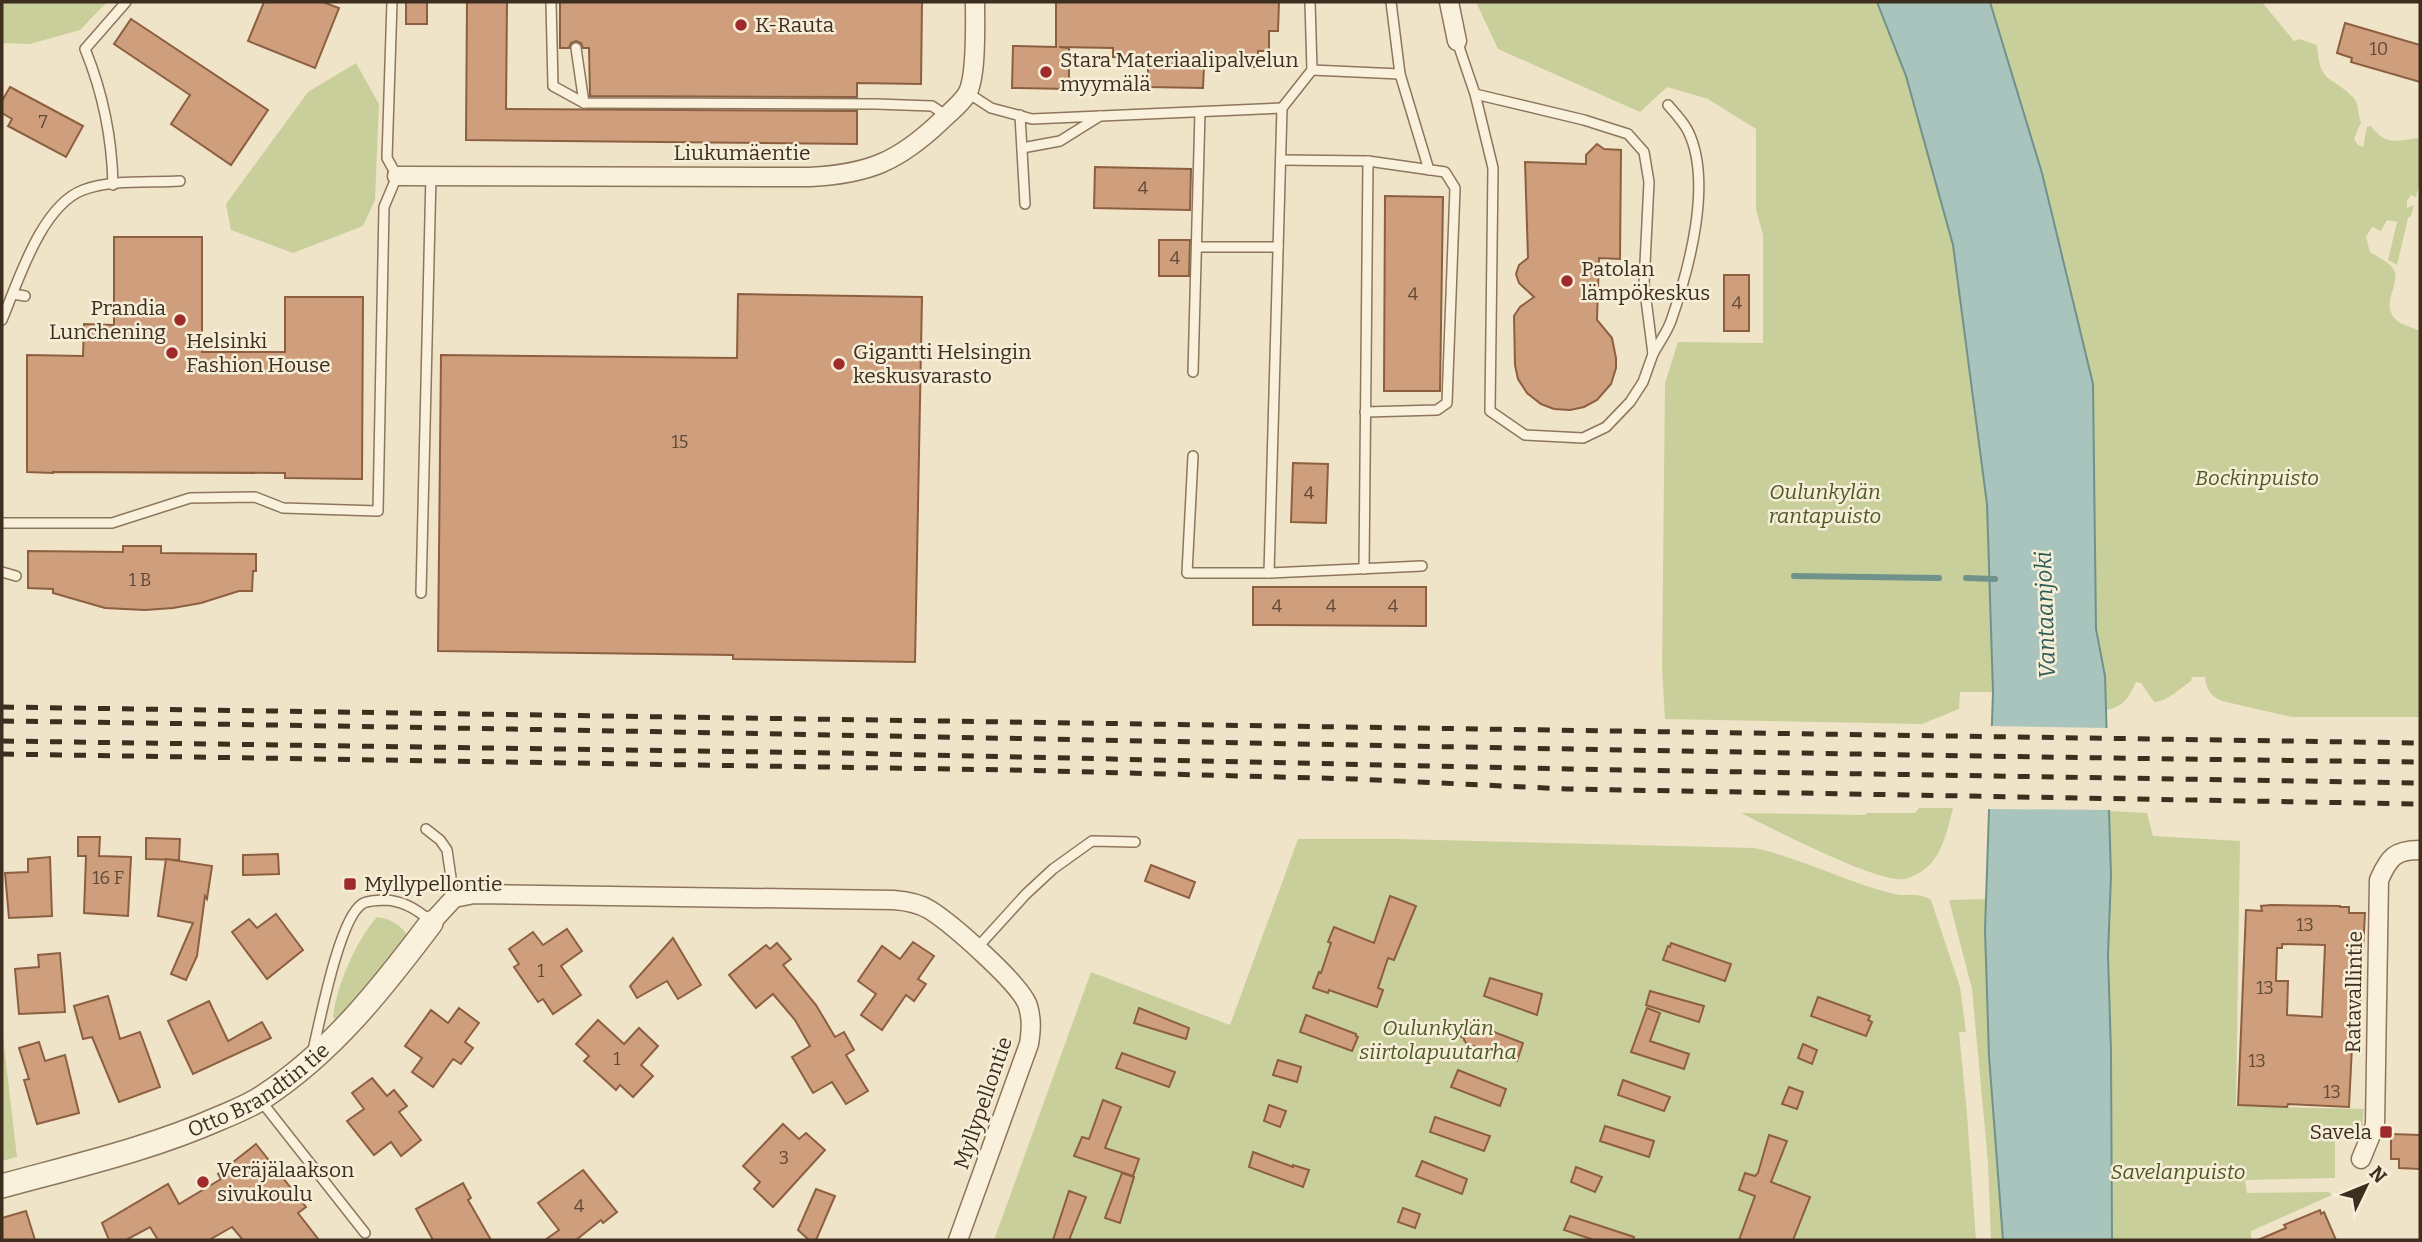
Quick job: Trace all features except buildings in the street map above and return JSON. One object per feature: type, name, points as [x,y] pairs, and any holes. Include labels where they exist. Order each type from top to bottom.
[{"type":"street","points":[[968,93],[975,49],[975,2]]},
{"type":"street","points":[[1449,2],[1457,41]]},
{"type":"street","name":"Liukumäentie","points":[[397,176],[846,175],[876,166],[903,153],[947,116],[968,93]]},
{"type":"street","name":"Ratavallintie","points":[[2361,1158],[2375,1125],[2379,880],[2393,856],[2404,850],[2420,850]]},
{"type":"street","name":"Myllypellontie","points":[[454,898],[463,895],[496,894],[894,900],[916,903],[930,911],[976,949],[1019,990],[1028,1005],[1032,1027],[1029,1044],[958,1240]]},
{"type":"street","name":"Otto Brandtin tie","points":[[2,1186],[145,1146],[198,1128],[260,1099],[311,1061],[349,1026],[454,898]]},
{"type":"lane","points":[[113,185],[112,151],[104,106],[85,49],[126,2]]},
{"type":"lane","points":[[2,523],[112,523],[190,498],[255,497],[283,508],[378,511],[384,207],[397,176],[387,158],[392,2]]},
{"type":"lane","points":[[551,2],[552,86],[584,103],[887,104],[932,106],[947,116]]},
{"type":"lane","points":[[1269,573],[1282,108],[1312,70],[1310,2]]},
{"type":"lane","points":[[1391,2],[1400,74],[1429,170]]},
{"type":"lane","points":[[1457,41],[1475,94],[1493,168],[1490,411],[1525,435],[1583,438],[1606,427],[1630,402],[1643,382],[1653,354],[1670,323],[1693,239],[1700,192],[1696,156],[1688,131],[1668,105]]},
{"type":"lane","points":[[576,48],[584,103]]},
{"type":"lane","points":[[1312,70],[1400,74]]},
{"type":"lane","points":[[968,93],[991,108],[1032,119],[1282,108]]},
{"type":"lane","points":[[1475,94],[1584,120],[1628,134],[1644,152],[1649,182],[1644,284],[1653,354]]},
{"type":"lane","points":[[1194,372],[1200,111]]},
{"type":"lane","points":[[1020,116],[1025,204]]},
{"type":"lane","points":[[1022,148],[1060,141],[1101,116]]},
{"type":"lane","points":[[1281,160],[1368,161],[1445,172],[1455,187],[1447,402],[1437,410],[1366,412]]},
{"type":"lane","points":[[1364,569],[1368,161]]},
{"type":"lane","points":[[421,593],[431,175]]},
{"type":"lane","points":[[2,320],[4,307],[13,294],[41,228],[63,204],[82,190],[113,185],[180,181]]},
{"type":"lane","points":[[1197,247],[1278,247]]},
{"type":"lane","points":[[13,294],[25,296]]},
{"type":"lane","points":[[1194,456],[1187,573],[1269,573],[1422,566]]},
{"type":"lane","points":[[2,572],[16,576]]},
{"type":"lane","points":[[426,830],[447,850],[454,898]]},
{"type":"lane","points":[[976,949],[1026,894],[1053,869],[1092,841],[1135,842]]},
{"type":"lane","points":[[311,1061],[339,950],[348,921],[355,911],[369,901],[393,900],[410,906],[431,923]]},
{"type":"lane","points":[[260,1099],[365,1233]]},
{"type":"green space","points":[[2,2],[107,2],[80,30],[30,44],[2,43]]},
{"type":"green space","name":"Oulunkylän rantapuisto","points":[[1476,2],[1877,2],[1906,76],[1953,245],[1987,504],[1993,692],[1960,692],[1959,709],[1922,724],[1665,719],[1662,669],[1665,383],[1678,342],[1763,343],[1763,235],[1756,209],[1756,129],[1708,99],[1667,87],[1640,112],[1498,49]]},
{"type":"green space","name":"Bockinpuisto","points":[[1990,2],[2262,2],[2294,41],[2299,39],[2317,45],[2318,58],[2324,73],[2355,100],[2361,122],[2354,139],[2358,145],[2363,147],[2367,127],[2371,126],[2387,140],[2420,138],[2420,181],[2416,197],[2411,195],[2407,201],[2407,208],[2414,205],[2408,218],[2397,265],[2388,260],[2397,222],[2387,220],[2381,231],[2372,227],[2366,237],[2370,252],[2390,265],[2395,273],[2390,302],[2393,316],[2400,323],[2420,331],[2420,717],[2291,717],[2222,701],[2210,692],[2205,677],[2192,677],[2191,681],[2173,694],[2154,702],[2141,683],[2136,682],[2125,700],[2106,710],[2105,676],[2096,629],[2093,384],[2042,173]]},
{"type":"green space","points":[[356,63],[379,104],[375,200],[363,226],[293,253],[231,230],[226,204],[308,92]]},
{"type":"green space","points":[[1919,808],[1953,808],[1942,844],[1933,861],[1919,873],[1904,879],[1872,873],[1848,864],[1741,813],[1866,815],[1915,813]]},
{"type":"green space","name":"Savelanpuisto","points":[[2108,811],[2147,813],[2153,836],[2240,841],[2236,1106],[2364,1109],[2362,1128],[2335,1141],[2335,1178],[2245,1180],[2247,1193],[2329,1192],[2332,1195],[2251,1231],[2251,1240],[2112,1240],[2108,955],[2111,876]]},
{"type":"green space","name":"Oulunkylän siirtolapuutarha","points":[[1298,839],[1754,848],[1876,889],[1899,895],[1922,896],[1931,900],[1960,987],[1966,1032],[1959,1032],[1976,1240],[994,1240],[1091,972],[1230,1025]]},
{"type":"green space","points":[[1986,899],[1985,930],[2003,1240],[1991,1240],[1988,1163],[1972,989],[1949,900]]},
{"type":"green space","points":[[377,917],[395,923],[408,937],[372,986],[336,1020],[333,1017],[335,1005],[343,978],[355,950]]},
{"type":"green space","points":[[2,1029],[17,1157],[2,1161]]},
{"type":"water","name":"Vantaanjoki","points":[[1877,2],[1990,2],[2042,173],[2093,384],[2096,629],[2105,676],[2111,876],[2108,955],[2112,1240],[2003,1240],[1989,1056],[1985,930],[1993,692],[1987,504],[1953,245],[1906,76]]},
{"type":"pier","points":[[1988,726],[2110,728],[2112,810],[1985,809]]},
{"type":"waterway","points":[[1794,576],[1939,578]]},
{"type":"waterway","points":[[1966,578],[1995,579]]},
{"type":"railway","points":[[2,707],[2420,743]]},
{"type":"railway","points":[[2,721],[2420,762]]},
{"type":"railway","points":[[2,741],[838,753],[1568,769],[2420,783]]},
{"type":"railway","points":[[2,754],[1013,770],[1356,779],[1567,789],[2420,804]]},
{"type":"place","name":"K-Rauta","points":[[741,25]]},
{"type":"place","name":"Stara Materiaalipalvelun myymälä","points":[[1046,72]]},
{"type":"place","name":"Patolan lämpökeskus","points":[[1567,281]]},
{"type":"place","name":"Prandia Lunchening","points":[[180,320]]},
{"type":"place","name":"Helsinki Fashion House","points":[[172,353]]},
{"type":"place","name":"Gigantti Helsingin keskusvarasto","points":[[839,364]]},
{"type":"place","name":"Myllypellontie","points":[[350,884]]},
{"type":"place","name":"Savela","points":[[2386,1132]]},
{"type":"place","name":"Veräjälaakson sivukoulu","points":[[203,1182]]}]
